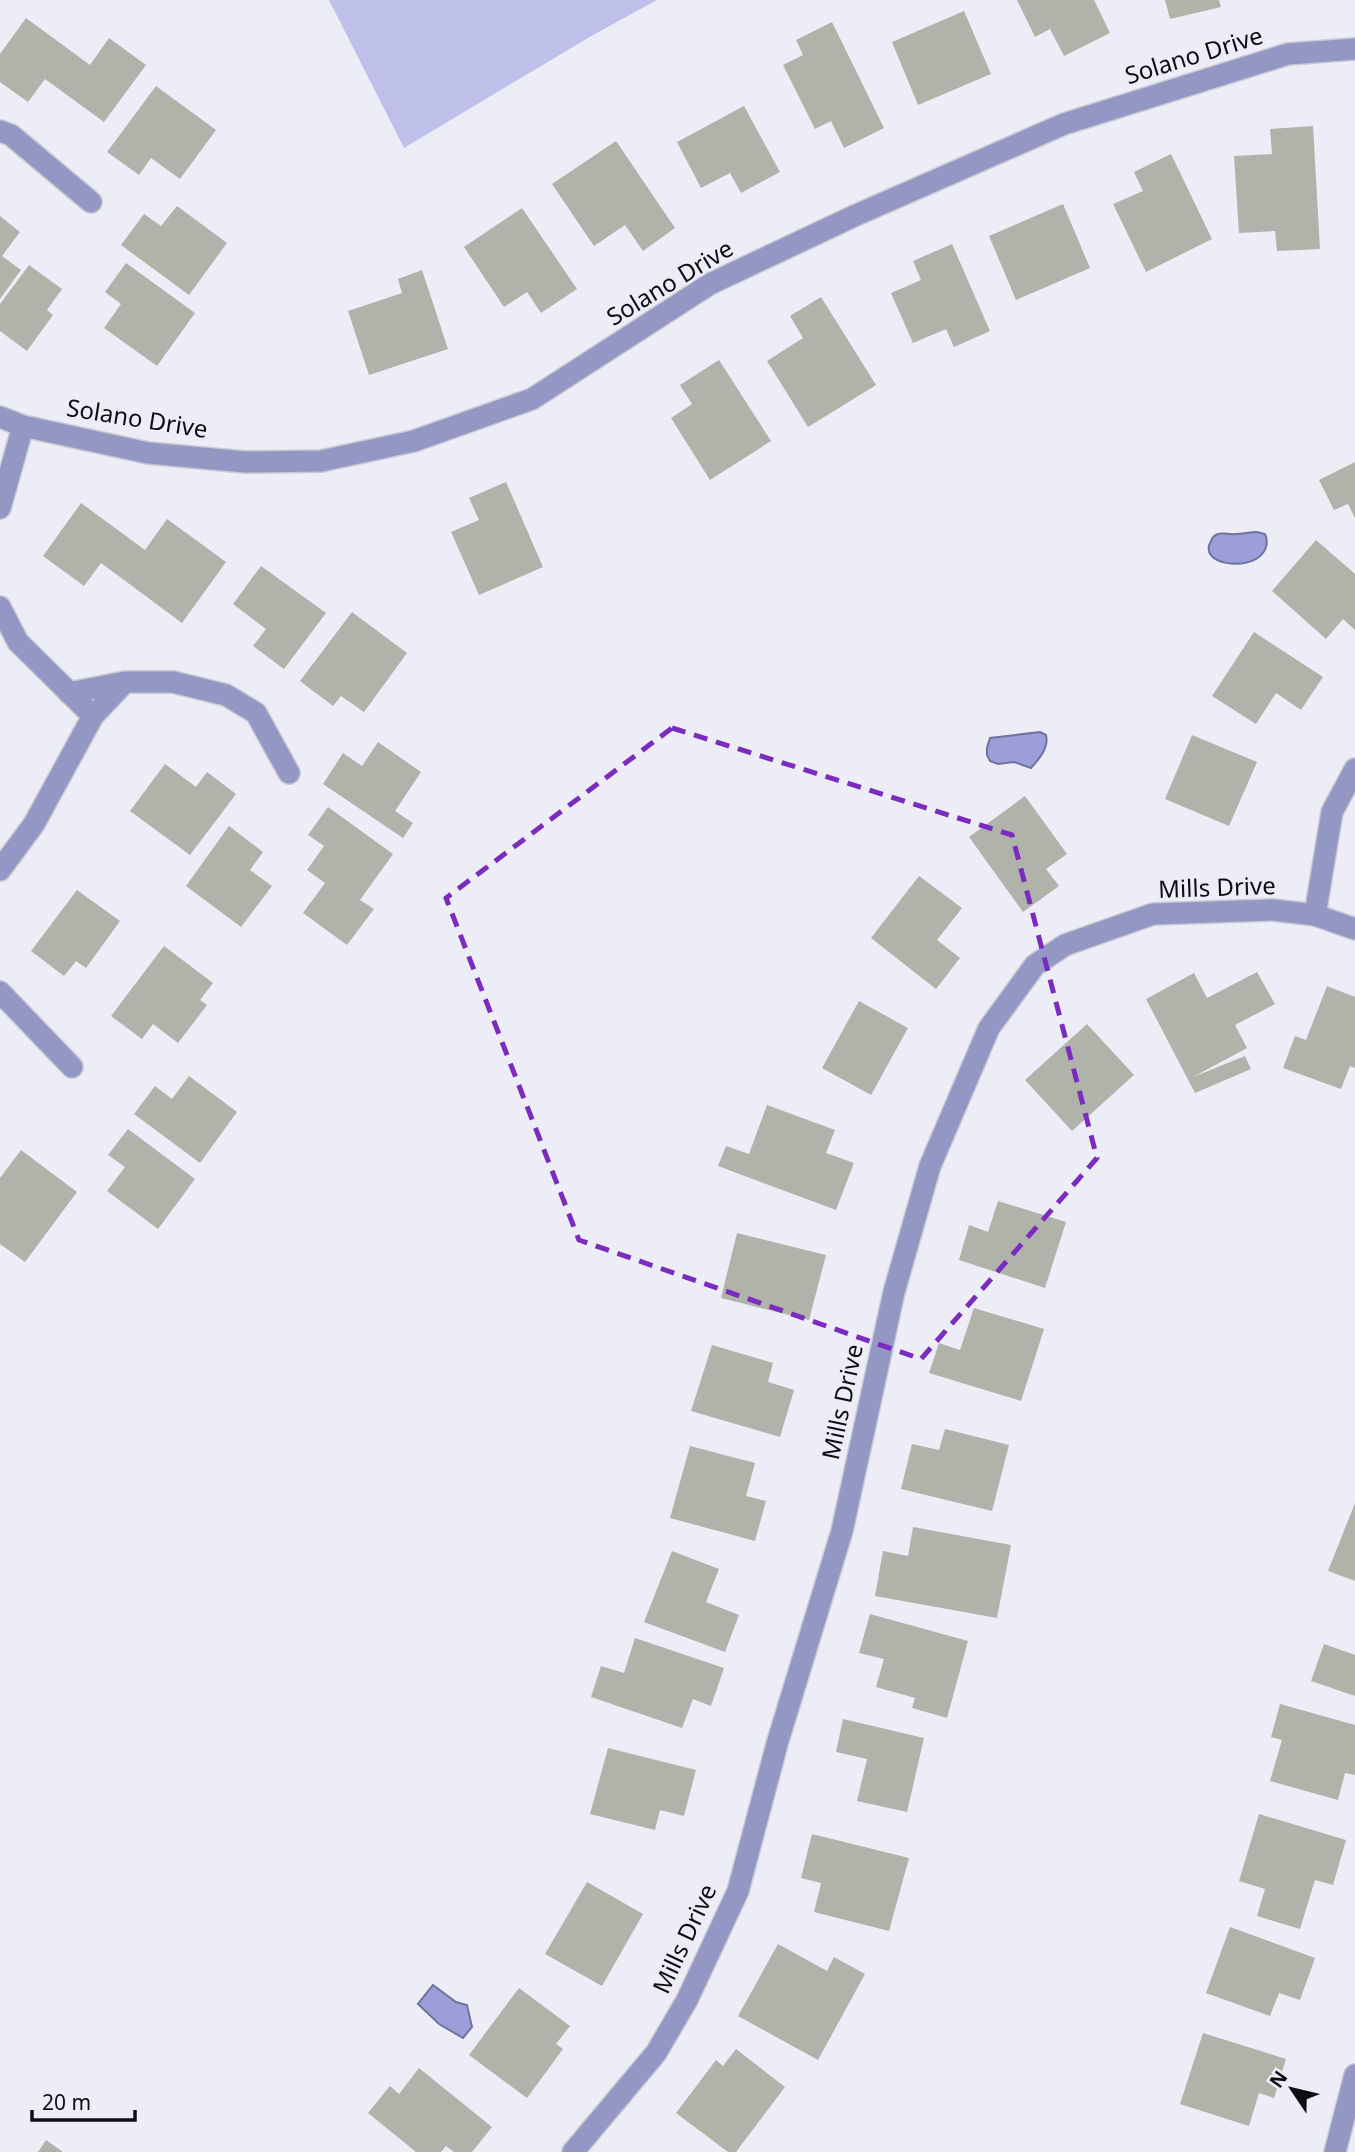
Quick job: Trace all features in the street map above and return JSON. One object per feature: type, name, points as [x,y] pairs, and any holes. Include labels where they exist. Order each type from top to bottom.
[{"type":"street","name":"Solano Drive","points":[[0,417],[23,426],[148,453],[245,462],[321,461],[414,441],[532,399],[710,284],[855,216],[1064,124],[1288,54],[1355,49]]},
{"type":"street","points":[[0,131],[11,135],[91,202]]},
{"type":"street","points":[[0,508],[23,426]]},
{"type":"street","points":[[0,607],[18,642],[93,716]]},
{"type":"street","points":[[69,693],[125,682],[173,682],[226,695],[256,713],[289,773]]},
{"type":"street","points":[[0,870],[34,824],[93,716],[125,682]]},
{"type":"street","points":[[1315,915],[1332,812],[1355,769]]},
{"type":"street","name":"Mills Drive","points":[[573,2152],[656,2053],[687,2000],[738,1891],[777,1744],[842,1531],[894,1292],[930,1166],[989,1028],[1035,965],[1065,945],[1153,914],[1273,910],[1315,915],[1355,929]]},
{"type":"street","points":[[0,992],[72,1066]]},
{"type":"street","points":[[1335,2152],[1355,2075]]},
{"type":"highlighted area","points":[[672,728],[1012,835],[1097,1158],[921,1359],[579,1240],[446,898]]},
{"type":"shaded area","points":[[329,0],[657,0],[593,35],[404,148]]},
{"type":"shaded area","points":[[1217,534],[1265,534],[1267,542],[1264,552],[1256,559],[1236,564],[1211,556],[1211,540]]},
{"type":"shaded area","points":[[1040,732],[1046,735],[1046,744],[1043,753],[1031,768],[1014,762],[998,764],[990,761],[987,748],[990,738]]},
{"type":"shaded area","points":[[433,1985],[456,2002],[467,2005],[472,2027],[463,2038],[439,2024],[418,2004]]},
{"type":"building","points":[[1017,0],[1094,0],[1110,33],[1064,56],[1050,29],[1035,37]]},
{"type":"building","points":[[1165,0],[1219,0],[1221,7],[1170,19]]},
{"type":"building","points":[[964,11],[991,74],[918,105],[892,42]]},
{"type":"building","points":[[26,18],[90,65],[109,38],[146,65],[104,122],[45,79],[28,102],[0,82],[0,54]]},
{"type":"building","points":[[832,22],[884,128],[844,148],[831,121],[815,129],[783,65],[803,55],[796,40]]},
{"type":"building","points":[[156,86],[216,130],[180,179],[151,158],[139,175],[107,152]]},
{"type":"building","points":[[744,106],[780,172],[741,193],[730,173],[701,188],[677,142]]},
{"type":"building","points":[[1313,126],[1320,249],[1277,251],[1275,231],[1239,233],[1234,156],[1272,154],[1270,129]]},
{"type":"building","points":[[616,141],[675,228],[643,251],[625,225],[594,246],[552,184]]},
{"type":"building","points":[[1171,154],[1212,239],[1146,272],[1113,204],[1143,191],[1134,172]]},
{"type":"building","points":[[1063,204],[1090,268],[1016,300],[989,236]]},
{"type":"building","points":[[177,206],[227,243],[189,295],[121,245],[144,214],[161,226]]},
{"type":"building","points":[[522,208],[577,289],[541,313],[527,292],[504,307],[464,247]]},
{"type":"building","points":[[0,216],[20,232],[2,256],[21,270],[0,299]]},
{"type":"building","points":[[952,244],[990,331],[954,347],[946,329],[913,343],[891,293],[921,280],[913,261]]},
{"type":"building","points":[[126,263],[195,313],[157,366],[104,328],[121,304],[105,292]]},
{"type":"building","points":[[29,265],[62,289],[47,310],[53,315],[27,351],[0,331],[0,304]]},
{"type":"building","points":[[422,270],[448,349],[369,375],[348,311],[402,293],[398,279]]},
{"type":"building","points":[[821,297],[876,385],[808,427],[767,361],[803,338],[790,316]]},
{"type":"building","points":[[719,360],[771,441],[710,480],[671,418],[692,404],[680,385]]},
{"type":"building","points":[[1355,462],[1355,518],[1348,504],[1334,510],[1319,480]]},
{"type":"building","points":[[506,482],[543,567],[479,595],[451,532],[479,520],[469,498]]},
{"type":"building","points":[[81,503],[145,550],[167,519],[226,562],[182,623],[101,563],[84,586],[43,556]]},
{"type":"building","points":[[1316,540],[1355,574],[1355,630],[1343,619],[1326,639],[1272,591]]},
{"type":"building","points":[[261,566],[326,613],[284,669],[253,646],[266,629],[233,604]]},
{"type":"building","points":[[352,612],[407,653],[364,712],[341,696],[333,706],[300,681]]},
{"type":"building","points":[[1254,632],[1323,677],[1301,710],[1276,693],[1256,724],[1212,696]]},
{"type":"building","points":[[1192,735],[1257,762],[1229,826],[1165,799]]},
{"type":"building","points":[[378,742],[421,772],[395,811],[413,823],[403,838],[323,784],[343,753],[362,766]]},
{"type":"building","points":[[165,764],[196,787],[207,772],[236,794],[190,855],[130,811]]},
{"type":"building","points":[[1025,796],[1067,854],[1046,869],[1059,886],[1023,912],[969,837]]},
{"type":"building","points":[[328,807],[393,854],[360,900],[374,909],[347,945],[303,913],[325,883],[307,870],[324,846],[308,835]]},
{"type":"building","points":[[229,826],[263,852],[250,870],[272,886],[241,927],[186,886]]},
{"type":"building","points":[[919,876],[962,908],[937,940],[960,958],[936,989],[871,938]]},
{"type":"building","points":[[77,890],[120,921],[86,968],[76,961],[64,976],[31,951]]},
{"type":"building","points":[[164,946],[213,983],[200,1000],[207,1005],[178,1043],[153,1024],[142,1039],[111,1016]]},
{"type":"building","points":[[1257,972],[1275,1004],[1235,1025],[1247,1048],[1193,1077],[1245,1056],[1251,1069],[1195,1093],[1146,999],[1194,973],[1207,998]]},
{"type":"building","points":[[1327,986],[1355,997],[1355,1068],[1350,1066],[1341,1089],[1283,1068],[1295,1036],[1306,1040]]},
{"type":"building","points":[[859,1001],[908,1028],[871,1095],[822,1068]]},
{"type":"building","points":[[1087,1024],[1134,1075],[1072,1131],[1025,1080]]},
{"type":"building","points":[[189,1076],[237,1112],[200,1163],[134,1114],[155,1086],[172,1099]]},
{"type":"building","points":[[767,1105],[835,1130],[826,1153],[854,1163],[836,1210],[718,1166],[726,1146],[749,1154]]},
{"type":"building","points":[[128,1129],[195,1179],[158,1229],[107,1191],[125,1167],[108,1155]]},
{"type":"building","points":[[21,1150],[77,1192],[25,1262],[0,1244],[0,1178]]},
{"type":"building","points":[[998,1201],[1066,1222],[1045,1288],[959,1260],[969,1225],[988,1232]]},
{"type":"building","points":[[737,1233],[826,1255],[809,1320],[721,1298]]},
{"type":"building","points":[[974,1308],[1044,1329],[1021,1401],[929,1373],[939,1343],[960,1350]]},
{"type":"building","points":[[712,1345],[773,1363],[768,1382],[794,1390],[780,1437],[691,1411]]},
{"type":"building","points":[[945,1429],[1009,1445],[992,1511],[901,1489],[912,1444],[939,1450]]},
{"type":"building","points":[[690,1446],[755,1463],[746,1496],[766,1501],[755,1541],[670,1518]]},
{"type":"building","points":[[1355,1503],[1355,1581],[1328,1571]]},
{"type":"building","points":[[913,1527],[1011,1545],[997,1618],[875,1596],[883,1551],[908,1556]]},
{"type":"building","points":[[672,1551],[719,1569],[706,1602],[739,1615],[725,1652],[644,1622]]},
{"type":"building","points":[[870,1614],[968,1641],[947,1718],[912,1708],[915,1698],[876,1687],[884,1659],[859,1653]]},
{"type":"building","points":[[635,1638],[724,1668],[711,1706],[693,1699],[682,1728],[591,1697],[601,1666],[624,1673]]},
{"type":"building","points":[[1324,1644],[1355,1655],[1355,1696],[1311,1681]]},
{"type":"building","points":[[1280,1704],[1355,1725],[1355,1775],[1345,1773],[1338,1800],[1270,1781],[1282,1740],[1271,1737]]},
{"type":"building","points":[[843,1719],[924,1738],[907,1812],[857,1801],[867,1759],[836,1752]]},
{"type":"building","points":[[608,1748],[696,1770],[684,1816],[660,1810],[655,1830],[590,1814]]},
{"type":"building","points":[[1259,1814],[1346,1840],[1333,1885],[1315,1880],[1300,1929],[1257,1916],[1265,1889],[1239,1881]]},
{"type":"building","points":[[812,1834],[909,1858],[889,1931],[814,1912],[821,1883],[801,1878]]},
{"type":"building","points":[[587,1882],[643,1914],[602,1986],[545,1954]]},
{"type":"building","points":[[1230,1927],[1315,1958],[1300,2000],[1279,1993],[1270,2016],[1206,1993]]},
{"type":"building","points":[[778,1944],[827,1971],[834,1957],[865,1974],[818,2060],[738,2016]]},
{"type":"building","points":[[519,1988],[570,2026],[556,2044],[563,2049],[527,2098],[469,2055]]},
{"type":"building","points":[[1203,2033],[1286,2059],[1274,2098],[1259,2093],[1249,2126],[1180,2104]]},
{"type":"building","points":[[736,2049],[785,2087],[736,2152],[728,2152],[676,2113],[716,2060],[723,2066]]},
{"type":"building","points":[[419,2068],[492,2127],[472,2152],[454,2152],[446,2146],[441,2152],[416,2152],[368,2113],[390,2086],[399,2094]]},
{"type":"building","points":[[46,2140],[63,2152],[38,2152]]}]
